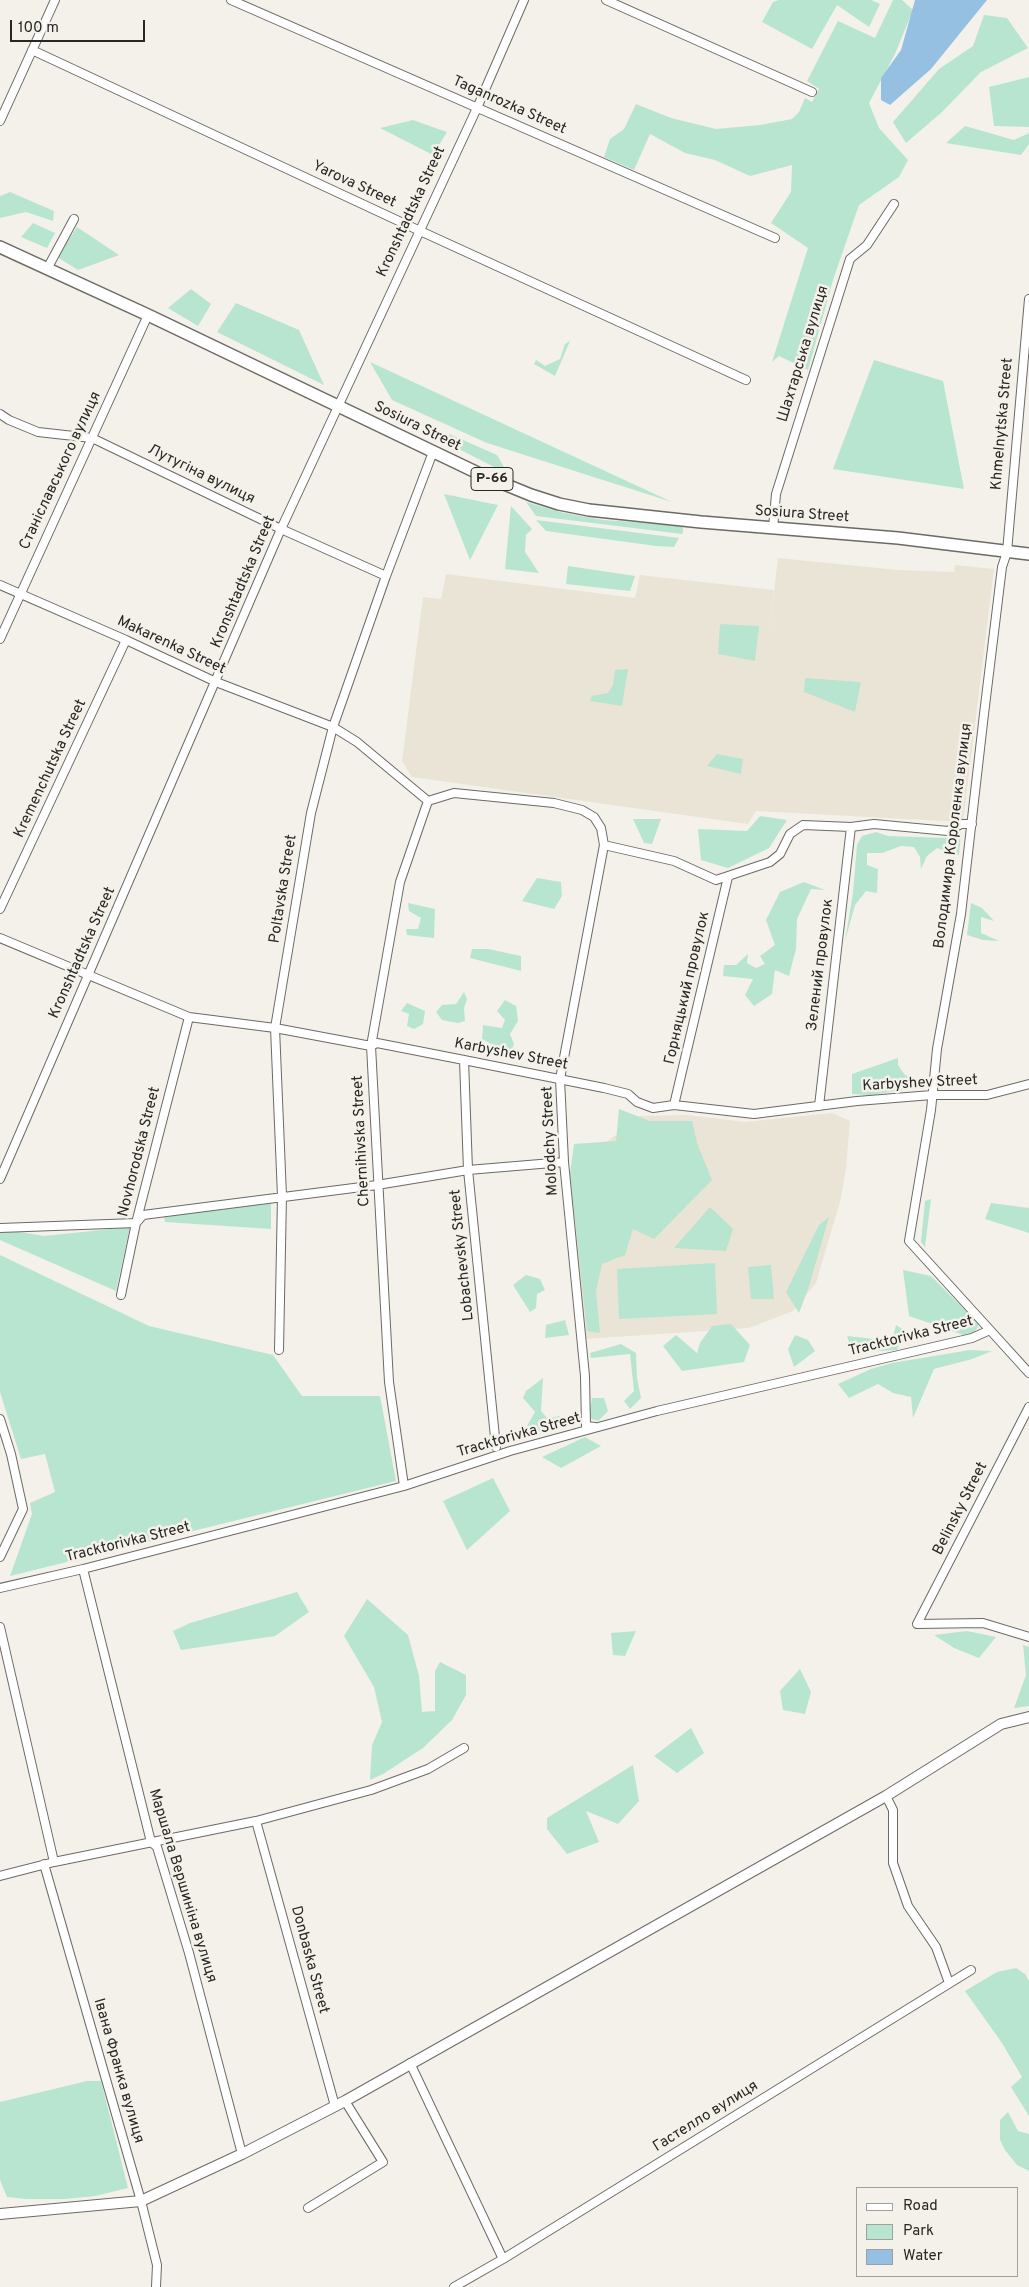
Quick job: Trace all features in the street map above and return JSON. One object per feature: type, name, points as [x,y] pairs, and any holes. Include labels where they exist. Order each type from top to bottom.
[{"type":"main road","name":"Sosiura Street","points":[[0,247],[148,315],[509,487],[559,504],[589,510],[898,538],[1029,554]]},
{"type":"main road","points":[[0,2214],[141,2201],[242,2154],[345,2101],[886,1796],[1001,1724],[1029,1717]]},
{"type":"street","points":[[0,121],[55,0]]},
{"type":"street","name":"Taganrozka Street","points":[[232,0],[775,238]]},
{"type":"street","name":"Kronshtadtska Street","points":[[0,1179],[281,529],[418,230],[477,108],[524,0]]},
{"type":"street","points":[[606,0],[812,92]]},
{"type":"street","name":"Yarova Street","points":[[32,50],[746,380]]},
{"type":"street","name":"Шахтарська вулиця","points":[[773,528],[776,494],[847,267],[850,259],[867,245],[894,204]]},
{"type":"street","points":[[47,269],[74,219]]},
{"type":"street","name":"Khmelnytska Street","points":[[1007,552],[1026,354],[1029,299]]},
{"type":"street","name":"Станіславського вулиця","points":[[0,638],[148,315]]},
{"type":"street","name":"Лутугіна вулиця","points":[[0,414],[38,432],[92,438],[281,529],[386,576]]},
{"type":"street","name":"Poltavska Street","points":[[280,1350],[282,1196],[275,1028],[311,813],[333,727],[386,576],[433,452]]},
{"type":"street","name":"Володимира Короленка вулиця","points":[[990,1330],[909,1241],[931,1110],[937,1049],[961,914],[1002,567],[1007,552]]},
{"type":"street","name":"Makarenka Street","points":[[0,585],[216,682],[333,727],[358,742],[428,801]]},
{"type":"street","name":"Kremenchutska Street","points":[[0,909],[126,640]]},
{"type":"street","points":[[428,801],[454,793],[554,803],[582,810],[594,817],[601,828],[604,844],[674,861],[716,880],[770,862],[780,854],[790,834],[804,824],[852,827],[874,824],[948,831],[961,824],[972,824]]},
{"type":"street","name":"Chernihivska Street","points":[[404,1486],[389,1382],[371,1046],[400,882],[428,801]]},
{"type":"street","name":"Зелений провулок","points":[[818,1106],[852,827]]},
{"type":"street","name":"Molodchy Street","points":[[599,1428],[586,1426],[585,1376],[564,1162],[560,1079],[604,844]]},
{"type":"street","name":"Горняцький провулок","points":[[674,1105],[728,876]]},
{"type":"street","name":"Karbyshev Street","points":[[0,938],[189,1017],[275,1028],[371,1046],[377,1043],[464,1060],[628,1094],[637,1102],[653,1108],[674,1105],[754,1114],[857,1101],[932,1095],[987,1095],[1029,1084]]},
{"type":"street","name":"Novhorodska Street","points":[[122,1295],[136,1223],[189,1017]]},
{"type":"street","name":"Lobachevsky Street","points":[[464,1060],[468,1170],[496,1447]]},
{"type":"street","points":[[0,1228],[136,1223],[143,1216],[282,1196],[378,1185],[468,1170],[564,1162]]},
{"type":"street","name":"Tracktorivka Street","points":[[0,1588],[404,1486],[510,1451],[738,1391],[972,1338],[990,1330],[1029,1373]]},
{"type":"street","name":"Belinsky Street","points":[[1029,1407],[916,1624],[983,1623],[1029,1637]]},
{"type":"street","points":[[0,1419],[11,1454],[23,1509],[0,1557]]},
{"type":"street","name":"Маршала Вершиніна вулиця","points":[[83,1568],[151,1842],[157,1847],[189,1953],[242,2154]]},
{"type":"street","points":[[0,1627],[54,1862]]},
{"type":"street","points":[[0,1876],[44,1864],[256,1821],[371,1790],[428,1769],[464,1748]]},
{"type":"street","points":[[886,1796],[894,1810],[893,1863],[908,1906],[936,1947],[949,1983]]},
{"type":"street","name":"Donbaska Street","points":[[256,1821],[335,2106]]},
{"type":"street","name":"Івана Франка вулиця","points":[[44,1864],[141,2201],[157,2265],[156,2287]]},
{"type":"street","name":"Гастелло вулиця","points":[[454,2287],[503,2259],[971,1970]]},
{"type":"street","points":[[410,2063],[503,2259]]},
{"type":"street","points":[[308,2208],[383,2162],[345,2101]]},
{"type":"shaded area","points":[[778,558],[898,570],[954,572],[955,565],[994,569],[963,822],[756,811],[748,824],[412,777],[402,761],[423,597],[441,599],[446,574],[635,598],[640,575],[774,590],[768,646]]},
{"type":"shaded area","points":[[832,1113],[850,1121],[846,1169],[841,1198],[816,1283],[793,1311],[749,1328],[585,1339],[567,1173],[640,1116],[687,1115],[745,1122]]},
{"type":"green space","points":[[779,0],[871,0],[880,4],[869,27],[837,5],[812,49],[762,22],[773,2]]},
{"type":"green space","points":[[893,0],[902,0],[913,10],[895,54],[869,103],[879,128],[908,160],[899,177],[859,205],[833,280],[808,370],[779,356],[772,362],[808,248],[771,223],[791,192],[792,165],[750,176],[715,160],[685,153],[650,134],[634,170],[604,157],[610,139],[624,129],[636,104],[671,118],[716,129],[760,125],[792,119],[799,112],[805,98],[812,102],[819,89],[807,81],[838,21],[875,38]]},
{"type":"green space","points":[[984,15],[1007,18],[1028,48],[981,72],[942,112],[906,143],[893,122],[939,69],[973,46]]},
{"type":"green space","points":[[1029,77],[1029,127],[994,126],[989,87]]},
{"type":"green space","points":[[413,120],[447,132],[433,155],[380,128]]},
{"type":"green space","points":[[965,126],[1014,140],[1029,133],[1029,144],[1021,155],[946,143]]},
{"type":"green space","points":[[10,192],[54,211],[53,221],[26,212],[0,218],[0,196]]},
{"type":"green space","points":[[33,223],[55,233],[47,248],[21,237]]},
{"type":"green space","points":[[77,227],[119,255],[78,270],[57,257]]},
{"type":"green space","points":[[191,289],[211,304],[198,326],[168,308]]},
{"type":"green space","points":[[236,303],[299,330],[324,385],[217,332]]},
{"type":"green space","points":[[570,341],[555,376],[534,364],[536,360],[545,366],[560,359],[565,344]]},
{"type":"green space","points":[[874,360],[943,381],[964,489],[833,469]]},
{"type":"green space","points":[[370,362],[672,502],[487,443],[392,400]]},
{"type":"green space","points":[[449,434],[497,455],[508,474],[451,445]]},
{"type":"green space","points":[[444,494],[498,505],[470,560]]},
{"type":"green space","points":[[526,502],[564,513],[603,520],[679,525],[683,527],[683,532],[682,534],[536,516]]},
{"type":"green space","points":[[511,506],[532,529],[526,535],[525,552],[539,573],[505,569]]},
{"type":"green space","points":[[536,520],[679,538],[674,547],[656,546],[546,531]]},
{"type":"green space","points":[[568,566],[635,576],[630,591],[566,584]]},
{"type":"green space","points":[[720,624],[759,626],[755,661],[718,654]]},
{"type":"green space","points":[[628,669],[622,706],[590,701],[592,696],[608,693],[613,685],[615,670]]},
{"type":"green space","points":[[805,678],[861,682],[855,712],[804,692]]},
{"type":"green space","points":[[717,754],[743,759],[741,774],[707,766]]},
{"type":"green space","points":[[760,816],[787,820],[769,848],[728,868],[701,860],[698,829],[747,831]]},
{"type":"green space","points":[[633,819],[661,819],[652,844],[644,843]]},
{"type":"green space","points":[[876,832],[888,836],[947,838],[961,833],[959,855],[937,848],[927,856],[921,869],[920,857],[914,847],[901,846],[882,853],[867,853],[867,865],[878,869],[877,893],[866,891],[855,905],[845,941],[853,893],[857,845],[862,836]]},
{"type":"green space","points":[[537,878],[561,882],[562,896],[554,909],[522,901]]},
{"type":"green space","points":[[804,882],[825,890],[811,889],[797,919],[796,949],[789,976],[775,970],[772,994],[754,1006],[745,995],[753,979],[723,976],[724,965],[736,965],[748,954],[747,963],[756,968],[765,964],[760,956],[775,945],[766,920],[780,892]]},
{"type":"green space","points":[[408,903],[435,909],[434,938],[407,935],[406,929],[418,929],[421,918],[409,911]]},
{"type":"green space","points":[[971,903],[982,908],[994,921],[981,917],[981,933],[999,941],[983,940],[967,935]]},
{"type":"green space","points":[[472,949],[488,949],[521,956],[521,971],[470,958]]},
{"type":"green space","points":[[464,992],[467,999],[464,1008],[465,1021],[458,1023],[442,1020],[436,1012],[442,1005],[456,1004]]},
{"type":"green space","points":[[505,1000],[516,1006],[518,1021],[510,1034],[514,1044],[509,1055],[495,1051],[493,1045],[482,1039],[483,1025],[502,1028],[505,1020],[497,1011]]},
{"type":"green space","points":[[407,1003],[425,1011],[423,1024],[414,1029],[407,1026],[409,1014],[401,1011]]},
{"type":"green space","points":[[898,1058],[898,1065],[905,1075],[920,1080],[917,1088],[870,1095],[852,1094],[852,1074]]},
{"type":"green space","points":[[619,1109],[650,1121],[692,1121],[697,1143],[712,1180],[654,1239],[633,1229],[625,1255],[602,1264],[596,1291],[600,1333],[587,1331],[570,1174],[574,1144],[616,1141]]},
{"type":"green space","points":[[931,1199],[925,1247],[921,1242],[925,1201]]},
{"type":"green space","points":[[271,1203],[271,1229],[165,1222],[164,1217]]},
{"type":"green space","points":[[991,1203],[1029,1208],[1029,1233],[985,1219]]},
{"type":"green space","points":[[710,1207],[733,1229],[726,1251],[674,1248]]},
{"type":"green space","points":[[829,1217],[799,1313],[786,1292],[819,1225]]},
{"type":"green space","points":[[130,1227],[116,1291],[0,1240],[0,1233],[14,1231],[44,1236]]},
{"type":"green space","points":[[0,1255],[149,1326],[273,1355],[302,1396],[380,1396],[396,1481],[10,1576],[32,1514],[30,1503],[55,1492],[45,1454],[21,1459],[0,1392]]},
{"type":"green space","points":[[715,1263],[717,1314],[619,1319],[617,1269]]},
{"type":"green space","points":[[771,1265],[774,1299],[751,1299],[748,1267]]},
{"type":"green space","points":[[903,1270],[931,1276],[979,1324],[972,1338],[909,1316]]},
{"type":"green space","points":[[526,1275],[540,1279],[545,1290],[537,1294],[536,1308],[530,1312],[513,1285]]},
{"type":"green space","points":[[565,1320],[569,1335],[545,1338],[546,1325]]},
{"type":"green space","points":[[731,1324],[750,1345],[744,1362],[682,1371],[663,1346],[676,1335],[697,1353],[700,1343],[712,1326]]},
{"type":"green space","points":[[896,1325],[904,1330],[897,1350],[864,1352],[851,1348],[847,1336],[892,1341]]},
{"type":"green space","points":[[795,1335],[808,1340],[815,1351],[794,1367],[788,1349]]},
{"type":"green space","points":[[621,1344],[636,1353],[637,1378],[641,1398],[630,1409],[624,1401],[634,1391],[630,1354],[591,1358],[590,1353]]},
{"type":"green space","points":[[970,1350],[992,1351],[972,1359],[934,1369],[913,1418],[911,1397],[893,1393],[878,1384],[849,1398],[838,1384],[871,1369],[892,1363]]},
{"type":"green space","points":[[543,1378],[541,1411],[548,1419],[559,1416],[564,1421],[547,1431],[523,1433],[535,1412],[523,1398],[526,1391]]},
{"type":"green space","points":[[592,1398],[604,1398],[608,1411],[598,1421],[589,1418]]},
{"type":"green space","points":[[585,1437],[601,1446],[561,1468],[542,1457]]},
{"type":"green space","points":[[493,1478],[510,1511],[467,1550],[443,1501]]},
{"type":"green space","points":[[297,1592],[309,1612],[275,1636],[181,1650],[173,1631],[190,1623]]},
{"type":"green space","points":[[367,1599],[408,1635],[419,1676],[422,1712],[435,1711],[435,1671],[440,1662],[466,1675],[466,1695],[452,1720],[423,1748],[383,1774],[370,1780],[372,1745],[382,1722],[374,1687],[344,1636]]},
{"type":"green space","points":[[636,1631],[625,1656],[613,1655],[611,1633]]},
{"type":"green space","points":[[967,1631],[996,1637],[979,1658],[954,1648],[934,1635]]},
{"type":"green space","points":[[1023,1645],[1029,1647],[1029,1706],[1014,1708],[1026,1675]]},
{"type":"green space","points":[[800,1669],[811,1692],[805,1714],[783,1710],[780,1691]]},
{"type":"green space","points":[[691,1728],[704,1753],[677,1773],[654,1756]]},
{"type":"green space","points":[[633,1765],[639,1801],[618,1824],[586,1811],[599,1842],[567,1854],[547,1829],[547,1818]]},
{"type":"green space","points":[[1016,1968],[1025,1974],[1029,1981],[1029,2116],[1011,2087],[1022,2077],[1002,2043],[965,1991],[997,1972]]},
{"type":"green space","points":[[87,2081],[101,2081],[128,2188],[95,2196],[65,2199],[7,2197],[0,2180],[0,2102]]},
{"type":"green space","points":[[1008,2112],[1018,2131],[1029,2134],[1029,2171],[1017,2165],[1000,2140],[1000,2120]]},
{"type":"water","points":[[915,0],[987,0],[931,69],[890,105],[881,100],[881,78],[901,50]]}]
